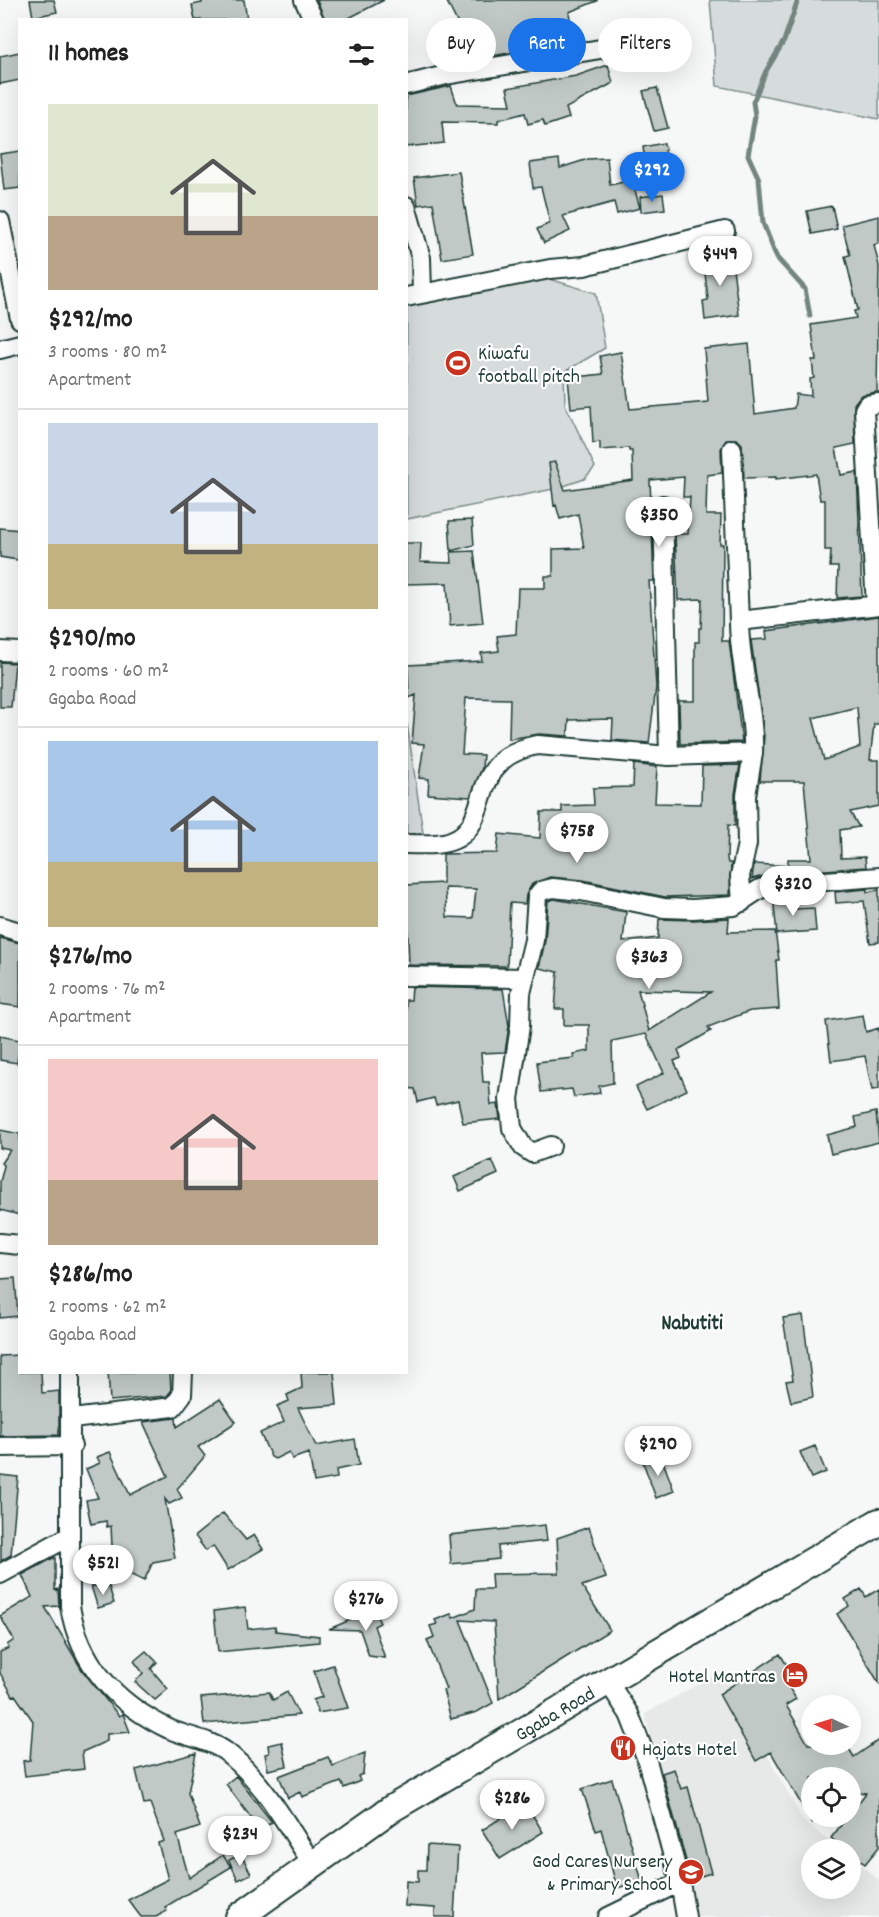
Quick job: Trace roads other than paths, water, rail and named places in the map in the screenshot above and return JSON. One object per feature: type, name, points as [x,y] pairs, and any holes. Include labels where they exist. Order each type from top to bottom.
[{"type":"main road","name":"Ggaba Road","points":[[239,1917],[390,1809],[879,1522]]},
{"type":"street","points":[[304,0],[313,18]]},
{"type":"street","points":[[408,84],[446,75],[598,49]]},
{"type":"street","points":[[408,213],[421,258],[414,295],[550,269],[584,266],[726,231]]},
{"type":"street","points":[[0,221],[18,309]]},
{"type":"street","points":[[0,349],[18,344]]},
{"type":"street","points":[[739,621],[878,605],[864,410],[867,405],[879,403]]},
{"type":"street","points":[[732,449],[740,652],[754,738],[746,796],[747,844],[740,876],[742,902]]},
{"type":"street","points":[[663,505],[669,756]]},
{"type":"street","points":[[0,651],[18,652]]},
{"type":"street","points":[[408,844],[442,843],[455,840],[465,832],[491,772],[517,749],[538,745],[669,756],[753,753]]},
{"type":"street","points":[[551,1146],[538,1153],[528,1152],[517,1138],[510,1115],[509,1085],[520,1026],[523,978],[534,940],[537,896],[546,888],[622,898],[664,908],[724,908],[742,902],[760,889],[772,885],[879,877]]},
{"type":"street","points":[[0,926],[18,931]]},
{"type":"street","points":[[408,976],[523,978]]},
{"type":"street","points":[[0,1244],[18,1245]]},
{"type":"street","points":[[70,1374],[72,1446],[70,1606],[74,1631],[96,1673],[119,1698],[147,1717],[223,1750],[246,1770],[266,1793],[312,1863]]},
{"type":"street","points":[[72,1419],[173,1407],[182,1395],[183,1374]]},
{"type":"street","points":[[0,1447],[72,1446]]},
{"type":"street","points":[[0,1574],[70,1536]]},
{"type":"street","points":[[608,1682],[629,1714],[646,1757],[680,1882],[686,1917]]},
{"type":"street","points":[[608,1917],[680,1882]]},
{"type":"waterway","points":[[798,0],[784,41],[766,71],[753,102],[755,116],[748,155],[759,179],[763,223],[777,258],[805,289],[810,316]]},
{"type":"place","name":"Kiwafu football pitch","points":[[458,363]]},
{"type":"place","name":"Hotel Mantras","points":[[795,1675]]},
{"type":"place","name":"Hajats Hotel","points":[[623,1748]]},
{"type":"place","name":"God Cares Nursery & Primary School","points":[[691,1872]]},
{"type":"district","name":"Nabutiti","points":[[692,1322]]}]
